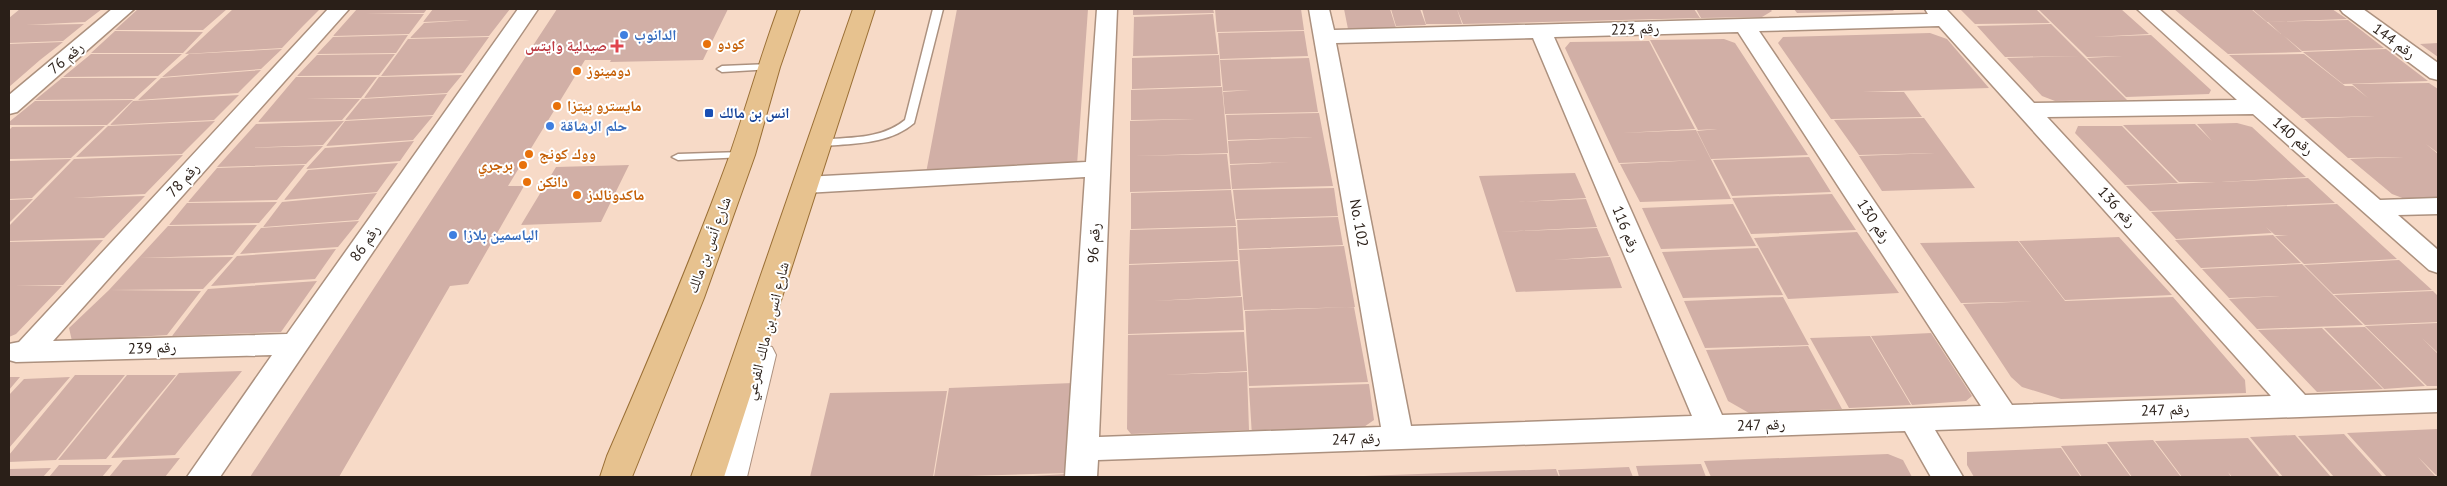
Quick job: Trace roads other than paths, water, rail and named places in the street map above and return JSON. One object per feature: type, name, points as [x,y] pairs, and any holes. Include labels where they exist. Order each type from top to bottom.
[{"type":"main road","name":"شارع أنس بن مالك","points":[[614,470],[690,298],[742,155],[768,67],[789,9]]},
{"type":"main road","points":[[707,477],[864,9]]},
{"type":"main road","name":"شارع انس بن مالك الفرعي","points":[[730,477],[805,185]]},
{"type":"street","name":"رقم 76","points":[[9,107],[124,9]]},
{"type":"street","name":"رقم 78","points":[[18,352],[339,9]]},
{"type":"street","name":"رقم 86","points":[[202,477],[528,9]]},
{"type":"street","name":"رقم 96","points":[[1082,463],[1107,9]]},
{"type":"street","name":"No. 102","points":[[1319,9],[1398,438]]},
{"type":"street","name":"رقم 140","points":[[2147,9],[2438,264]]},
{"type":"street","name":"رقم 144","points":[[2350,9],[2438,73]]},
{"type":"street","name":"رقم 223","points":[[1324,37],[1745,26],[1941,15]]},
{"type":"street","name":"رقم 136","points":[[1941,15],[2298,406]]},
{"type":"street","name":"رقم 130","points":[[1745,26],[2003,416]]},
{"type":"street","name":"رقم 116","points":[[1541,31],[1712,426]]},
{"type":"street","points":[[2028,110],[2259,107]]},
{"type":"street","points":[[805,185],[1098,169]]},
{"type":"street","points":[[2374,208],[2438,206]]},
{"type":"street","name":"رقم 239","points":[[18,352],[295,344]]},
{"type":"street","name":"رقم 247","points":[[1082,463],[1398,438],[2438,401]]},
{"type":"street","points":[[1912,419],[1947,477]]},
{"type":"lane","points":[[818,144],[890,135],[906,126],[910,120],[938,9]]},
{"type":"lane","points":[[722,69],[768,67]]},
{"type":"lane","points":[[678,157],[742,155]]},
{"type":"place","name":"الدانوب","points":[[624,35]]},
{"type":"place","name":"كودو","points":[[707,44]]},
{"type":"place","name":"صيدلية وايتس","points":[[617,46]]},
{"type":"place","name":"دومينوز","points":[[577,71]]},
{"type":"place","name":"مايسترو بيتزا","points":[[557,106]]},
{"type":"place","name":"انس بن مالك","points":[[709,113]]},
{"type":"place","name":"حلم الرشاقة","points":[[550,126]]},
{"type":"place","name":"ووك كونج","points":[[529,154]]},
{"type":"place","name":"برجري","points":[[523,165]]},
{"type":"place","name":"دانكن","points":[[527,182]]},
{"type":"place","name":"ماكدونالدز","points":[[577,195]]},
{"type":"place","name":"الياسمين بلازا","points":[[453,235]]}]
